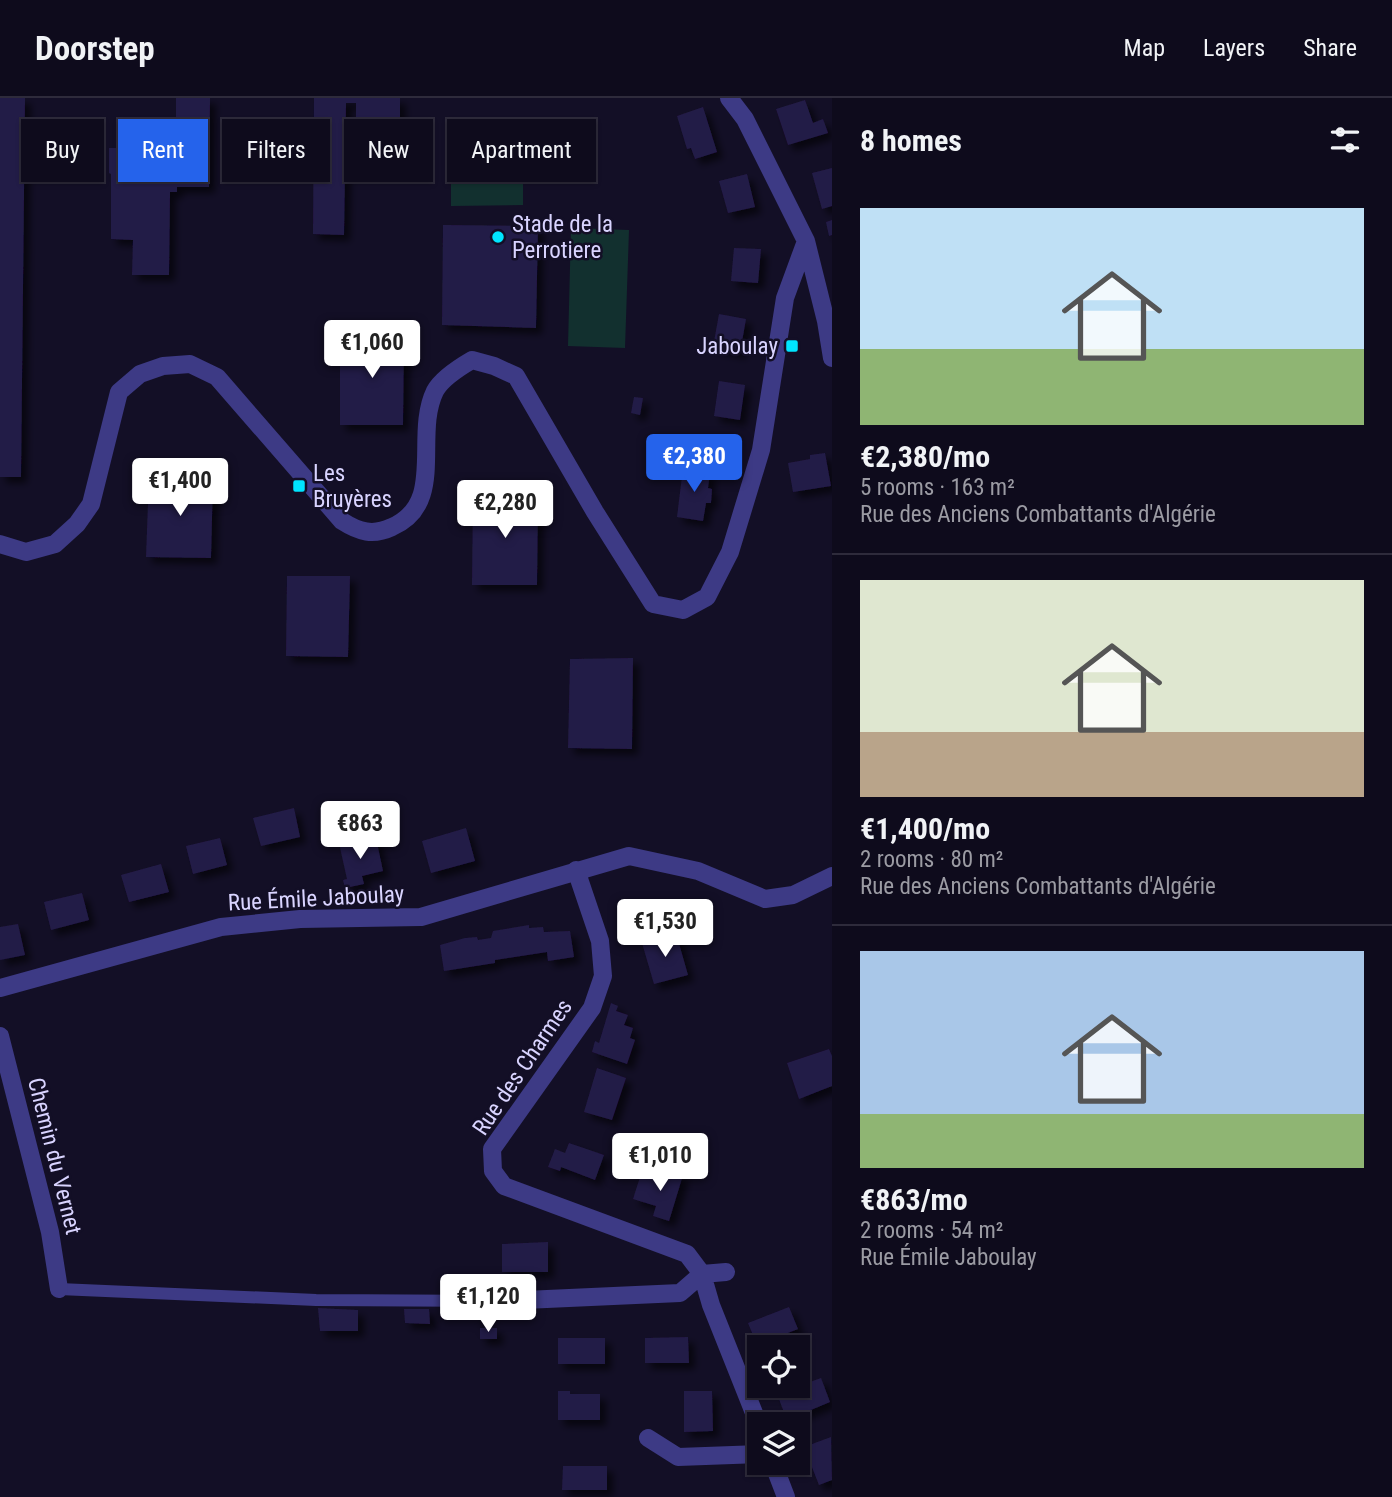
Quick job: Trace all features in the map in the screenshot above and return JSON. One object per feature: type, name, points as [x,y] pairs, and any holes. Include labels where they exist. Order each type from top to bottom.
[{"type":"street","points":[[729,98],[745,119],[806,241],[826,321],[832,358]]},
{"type":"street","points":[[0,544],[26,552],[55,544],[76,524],[91,504],[120,392],[140,374],[163,366],[190,365],[217,377],[342,521],[358,532],[382,532],[404,522],[419,507],[425,483],[427,425],[435,390],[457,369],[472,360],[516,376],[595,512],[653,604],[683,610],[707,597],[730,552],[761,450],[785,298],[806,241]]},
{"type":"street","name":"Rue Émile Jaboulay","points":[[0,988],[221,927],[300,919],[421,917],[629,856],[698,871],[765,899],[793,895],[832,876]]},
{"type":"street","name":"Rue des Charmes","points":[[576,870],[600,941],[603,976],[592,1008],[492,1149],[493,1171],[504,1185],[687,1254],[702,1274]]},
{"type":"street","name":"Chemin du Vernet","points":[[0,1036],[50,1232],[60,1289]]},
{"type":"street","points":[[505,1301],[680,1293],[702,1274],[726,1272]]},
{"type":"street","points":[[702,1274],[754,1412]]},
{"type":"street","points":[[648,1438],[678,1457],[747,1454]]},
{"type":"street","points":[[778,1475],[786,1497]]},
{"type":"lane","points":[[60,1289],[316,1300],[505,1301]]},
{"type":"green space","points":[[451,182],[523,182],[523,205],[451,206]]},
{"type":"green space","points":[[571,228],[629,230],[625,348],[568,346]]},
{"type":"building","points":[[0,98],[25,98],[25,119],[21,119],[21,182],[24,182],[21,477],[0,477]]},
{"type":"building","points":[[176,98],[210,98],[209,187],[177,187],[177,192],[170,192],[169,275],[132,275],[133,240],[111,239],[109,148],[118,148],[118,182],[208,182],[208,119],[176,119]]},
{"type":"building","points":[[314,98],[400,98],[400,118],[356,117],[356,103],[346,103],[344,235],[313,234],[313,182],[330,182],[330,119],[314,119]]},
{"type":"building","points":[[805,100],[813,123],[823,119],[828,133],[788,145],[776,109]]},
{"type":"building","points":[[703,107],[717,152],[695,159],[691,148],[687,149],[677,116]]},
{"type":"building","points":[[832,168],[832,206],[822,209],[812,173]]},
{"type":"building","points":[[747,174],[755,207],[728,213],[719,181]]},
{"type":"building","points":[[832,220],[832,235],[829,236],[826,222]]},
{"type":"building","points":[[443,225],[538,226],[536,328],[442,325]]},
{"type":"building","points":[[734,248],[761,249],[758,283],[731,281]]},
{"type":"building","points":[[719,314],[746,319],[740,353],[713,347]]},
{"type":"building","points":[[340,334],[404,335],[403,425],[340,425]]},
{"type":"building","points":[[719,381],[745,385],[740,420],[714,416]]},
{"type":"building","points":[[634,397],[643,398],[640,415],[631,413]]},
{"type":"building","points":[[825,453],[831,486],[793,492],[788,463]]},
{"type":"building","points":[[683,468],[710,472],[708,488],[712,489],[711,503],[706,503],[703,521],[677,517]]},
{"type":"building","points":[[149,477],[213,478],[211,558],[146,557]]},
{"type":"building","points":[[473,494],[538,496],[537,585],[472,585]]},
{"type":"building","points":[[287,576],[350,576],[348,657],[286,656]]},
{"type":"building","points":[[633,658],[632,749],[568,748],[570,659]]},
{"type":"building","points":[[294,808],[300,837],[261,846],[253,818]]},
{"type":"building","points":[[466,828],[475,861],[431,873],[422,841]]},
{"type":"building","points":[[220,838],[227,865],[193,874],[186,846]]},
{"type":"building","points":[[376,838],[383,871],[362,876],[364,884],[345,888],[343,880],[347,879],[339,843]]},
{"type":"building","points":[[161,864],[169,892],[129,902],[121,875]]},
{"type":"building","points":[[82,893],[89,920],[51,930],[44,902]]},
{"type":"building","points":[[18,924],[25,955],[0,960],[0,927]]},
{"type":"building","points":[[529,925],[529,928],[543,927],[544,932],[570,931],[574,957],[548,961],[547,952],[444,971],[440,945],[465,938],[491,938],[493,931]]},
{"type":"building","points":[[676,933],[688,975],[654,984],[642,943]]},
{"type":"building","points":[[611,1003],[618,1006],[616,1011],[628,1015],[624,1025],[633,1028],[630,1038],[635,1040],[627,1064],[592,1052],[595,1041],[599,1043]]},
{"type":"building","points":[[829,1049],[832,1056],[832,1086],[799,1099],[787,1063]]},
{"type":"building","points":[[597,1068],[626,1078],[612,1120],[584,1112]]},
{"type":"building","points":[[569,1143],[604,1155],[595,1180],[561,1167],[560,1171],[548,1167],[555,1149],[565,1153]]},
{"type":"building","points":[[665,1170],[683,1175],[669,1221],[653,1216],[656,1206],[633,1199],[641,1174],[661,1181]]},
{"type":"building","points":[[548,1242],[548,1272],[502,1272],[502,1244]]},
{"type":"building","points":[[789,1307],[798,1329],[783,1335],[753,1335],[748,1323]]},
{"type":"building","points":[[318,1308],[358,1310],[358,1331],[320,1331]]},
{"type":"building","points":[[404,1309],[429,1309],[430,1324],[405,1323]]},
{"type":"building","points":[[480,1328],[497,1328],[497,1339],[480,1339]]},
{"type":"building","points":[[688,1337],[689,1363],[645,1363],[645,1338]]},
{"type":"building","points":[[558,1338],[605,1338],[605,1364],[558,1364]]},
{"type":"building","points":[[821,1378],[830,1402],[806,1412],[784,1412],[779,1398],[810,1398],[810,1382]]},
{"type":"building","points":[[558,1391],[570,1391],[570,1394],[600,1394],[600,1420],[558,1420]]},
{"type":"building","points":[[684,1391],[712,1391],[713,1431],[684,1432]]},
{"type":"building","points":[[831,1437],[832,1480],[819,1485],[810,1462],[810,1445]]},
{"type":"building","points":[[563,1466],[607,1466],[607,1490],[562,1490]]},
{"type":"place","name":"Stade de la Perrotiere","points":[[498,237]]},
{"type":"place","name":"Jaboulay","points":[[792,346]]},
{"type":"place","name":"Les Bruyères","points":[[299,486]]}]
